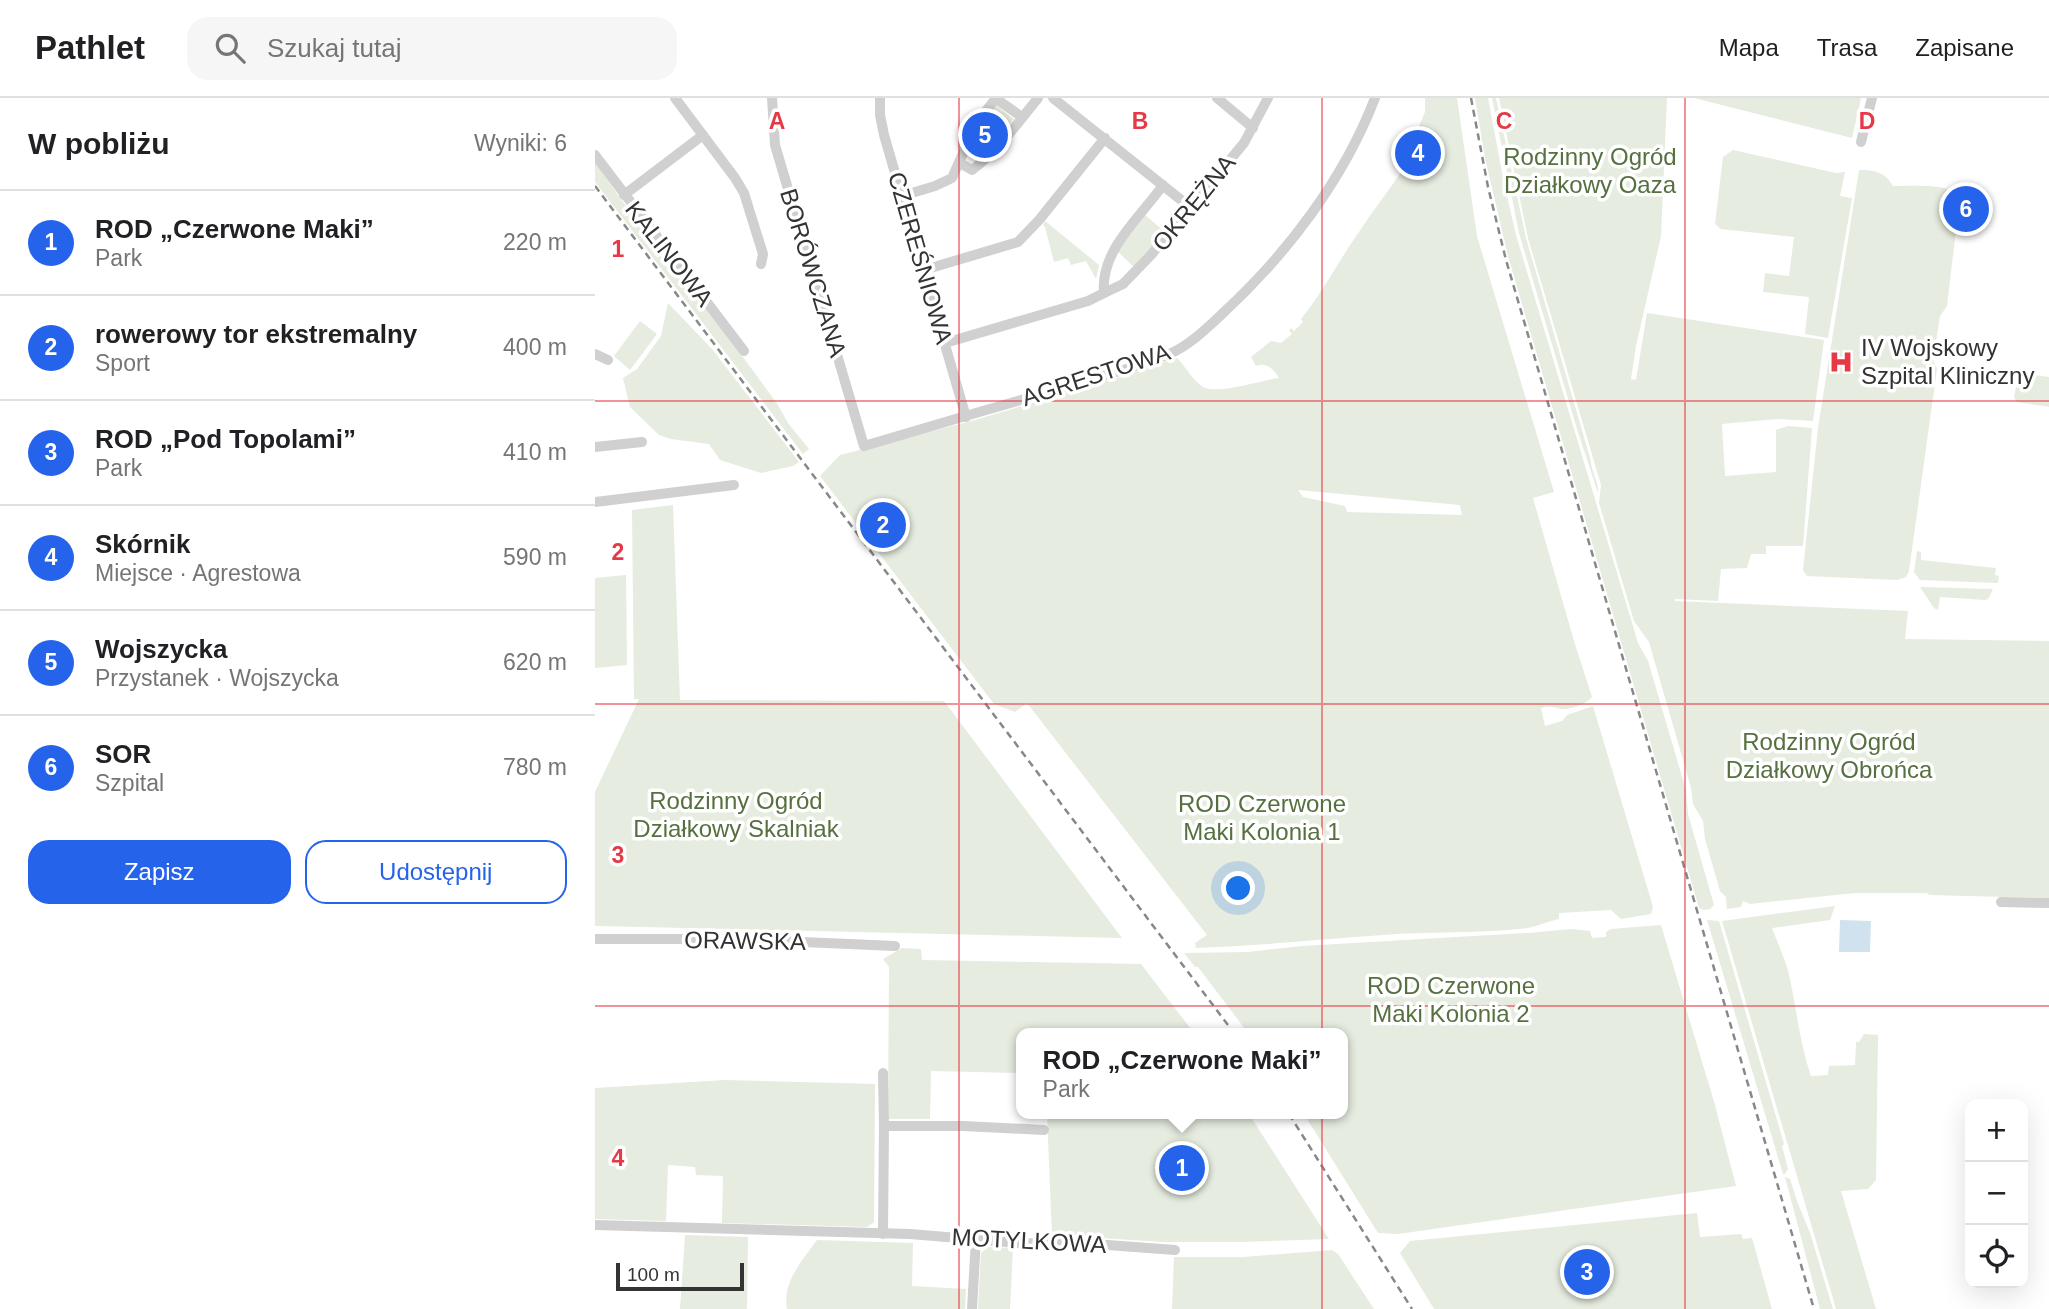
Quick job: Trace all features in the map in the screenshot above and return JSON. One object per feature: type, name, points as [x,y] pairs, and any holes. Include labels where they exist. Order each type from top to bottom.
[{"type":"street","name":"BORÓWCZANA","points":[[772,98],[775,145],[864,446]]},
{"type":"street","name":"CZEREŚNIOWA","points":[[880,98],[882,125],[966,417]]},
{"type":"street","points":[[902,196],[946,182],[956,173],[976,124],[995,98],[1022,117]]},
{"type":"street","points":[[960,163],[972,170],[983,162],[1006,140],[1038,98]]},
{"type":"street","points":[[1053,98],[1190,206]]},
{"type":"street","points":[[1217,98],[1253,128]]},
{"type":"street","name":"OKRĘŻNA","points":[[944,343],[1088,301],[1123,284],[1151,256],[1244,143],[1268,98]]},
{"type":"street","name":"AGRESTOWA","points":[[864,446],[1169,354],[1208,327],[1287,246],[1319,202],[1365,126],[1375,98]]},
{"type":"street","points":[[1861,142],[1872,98]]},
{"type":"street","points":[[682,101],[744,193],[763,254],[761,264]]},
{"type":"street","points":[[624,195],[703,135]]},
{"type":"street","points":[[924,270],[1018,242],[1105,138]]},
{"type":"street","name":"KALINOWA","points":[[595,155],[744,351]]},
{"type":"street","name":"OKRĘŻNA","points":[[1104,293],[1104,274],[1111,254],[1163,185]]},
{"type":"street","points":[[595,354],[608,360]]},
{"type":"street","points":[[595,447],[642,442]]},
{"type":"street","points":[[595,502],[734,485]]},
{"type":"street","points":[[2001,902],[2049,903]]},
{"type":"street","name":"ORAWSKA","points":[[595,939],[735,939],[895,946]]},
{"type":"street","points":[[883,1073],[883,1234]]},
{"type":"street","points":[[884,1126],[1044,1130]]},
{"type":"street","name":"MOTYLKOWA","points":[[595,1225],[883,1234],[1175,1250]]},
{"type":"street","points":[[972,1309],[976,1239]]},
{"type":"green space","name":"ROD Czerwone Maki Kolonia 1","points":[[1425,98],[1457,98],[1477,236],[1554,492],[1533,498],[1592,697],[1571,708],[1541,708],[1545,726],[1593,706],[1653,907],[1651,914],[1621,919],[1611,910],[1559,913],[1559,919],[1510,930],[1401,934],[1196,948],[1195,943],[1207,935],[1027,703],[1015,712],[994,704],[820,476],[840,455],[975,420],[1172,359],[1177,358],[1196,381],[1210,389],[1279,378],[1269,367],[1256,366],[1251,357],[1271,341],[1281,343],[1292,334],[1289,330],[1291,328],[1294,331],[1303,322],[1301,319],[1403,169],[1398,157],[1411,129],[1417,131],[1425,112]],"holes":[[[1298,490],[1460,505],[1462,515],[1347,512],[1345,506],[1303,497]]]},
{"type":"green space","points":[[1475,98],[1488,98],[1516,235],[1638,643],[1648,661],[1686,790],[1688,814],[1714,905],[1710,909],[1699,908],[1508,256],[1485,158]]},
{"type":"green space","points":[[1492,98],[1496,98],[1526,238],[1598,493],[1519,233]]},
{"type":"green space","name":"Rodzinny Ogród Działkowy Obrońca","points":[[1499,98],[1667,98],[1661,236],[1631,379],[1636,380],[1647,313],[1824,340],[1813,421],[1777,419],[1722,424],[1725,476],[1776,472],[1776,430],[1788,426],[1812,428],[1803,546],[1766,546],[1766,554],[1751,554],[1747,568],[1721,569],[1718,601],[1675,601],[1908,611],[1905,639],[2049,641],[2049,898],[1855,893],[1750,904],[1743,901],[1741,907],[1727,909],[1726,897],[1720,891],[1705,839],[1703,821],[1693,804],[1691,788],[1649,642],[1634,621],[1599,503],[1601,485],[1528,238]]},
{"type":"green space","name":"Rodzinny Ogród Działkowy Oaza","points":[[1694,98],[1861,98],[1852,138]]},
{"type":"green space","points":[[997,106],[1014,119],[996,141],[993,141],[978,131]]},
{"type":"green space","points":[[1733,150],[1836,173],[1845,172],[1840,196],[1852,198],[1828,338],[1805,334],[1809,297],[1763,292],[1765,273],[1789,276],[1794,237],[1721,229],[1715,224],[1723,157]]},
{"type":"green space","points":[[595,162],[778,405],[788,423],[809,449],[803,454],[595,182]]},
{"type":"green space","points":[[1859,170],[1879,173],[1893,186],[1939,187],[1960,196],[1947,306],[1940,316],[1933,360],[1937,369],[1909,571],[1906,577],[1897,580],[1807,576],[1803,570],[1818,428]]},
{"type":"green space","points":[[1145,215],[1165,232],[1135,268],[1117,251]]},
{"type":"green space","points":[[1045,221],[1099,265],[1096,279],[1086,261],[1071,265],[1068,258],[1054,262],[1043,225]]},
{"type":"green space","points":[[668,303],[712,349],[799,462],[793,466],[761,473],[720,460],[709,444],[659,435],[630,407],[623,378],[637,369],[661,336]]},
{"type":"green space","points":[[640,321],[657,334],[630,370],[614,356]]},
{"type":"green space","points":[[2019,373],[2049,377],[2049,407],[2017,402],[2014,397]]},
{"type":"green space","name":"Rodzinny Ogród Działkowy Skalniak","points":[[673,505],[680,700],[944,701],[1122,938],[595,926],[595,792],[639,699],[634,699],[632,510]]},
{"type":"green space","points":[[1917,551],[1921,552],[1921,560],[1996,568],[1998,583],[1920,580],[1914,572]]},
{"type":"green space","points":[[626,575],[627,665],[595,668],[595,578]]},
{"type":"green space","points":[[1920,587],[1993,589],[1985,600],[1940,597],[1938,610]]},
{"type":"green space","points":[[1835,906],[1830,920],[1772,928],[1789,973],[1801,1040],[1811,1076],[1828,1075],[1829,1066],[1855,1065],[1856,1042],[1859,1042],[1864,1034],[1878,1035],[1876,1180],[1868,1189],[1841,1191],[1876,1309],[1836,1309],[1722,921]]},
{"type":"green space","points":[[1707,920],[1719,921],[1784,1144],[1782,1146],[1788,1169],[1785,1174],[1783,1174]]},
{"type":"green space","name":"ROD Czerwone Maki Kolonia 2","points":[[1661,925],[1715,1105],[1736,1186],[1398,1234],[1378,1233],[1307,1119],[1348,1119],[1348,1028],[1244,1028],[1198,967],[1195,967],[1184,953],[1248,952],[1302,946],[1571,929],[1590,931],[1592,938],[1606,937],[1606,932],[1611,929]]},
{"type":"green space","points":[[902,948],[921,949],[922,960],[1141,964],[1190,1028],[1016,1028],[1016,1073],[931,1071],[930,1119],[888,1119],[889,967],[883,959]]},
{"type":"green space","points":[[725,1080],[875,1084],[874,1222],[867,1227],[722,1223],[723,1176],[696,1175],[695,1167],[668,1165],[666,1221],[595,1219],[595,1088]]},
{"type":"green space","points":[[1047,1119],[1252,1119],[1329,1239],[1163,1242],[1052,1235]]},
{"type":"green space","points":[[1785,1177],[1790,1179],[1810,1233],[1833,1309],[1820,1309]]},
{"type":"green space","points":[[1697,1213],[1700,1237],[1741,1234],[1743,1239],[1752,1238],[1772,1309],[1434,1309],[1400,1253],[1410,1241]]},
{"type":"green space","points":[[685,1235],[748,1237],[747,1309],[680,1309]]},
{"type":"green space","points":[[817,1240],[913,1243],[912,1286],[966,1289],[965,1309],[787,1309],[790,1281]]},
{"type":"green space","points":[[988,1247],[1013,1248],[1010,1309],[978,1309],[981,1253]]},
{"type":"green space","points":[[1332,1250],[1338,1254],[1374,1309],[1172,1309],[1174,1257],[1243,1257]]},
{"type":"water","points":[[1840,920],[1871,921],[1870,952],[1839,952]]},
{"type":"railway","points":[[1471,98],[1488,187],[1506,260],[1814,1309]]},
{"type":"railway","points":[[595,186],[1230,1028]]},
{"type":"railway","points":[[1292,1119],[1412,1309]]},
{"type":"place","name":"Wojszycka","points":[[985,135]]},
{"type":"place","name":"Skórnik","points":[[1418,153]]},
{"type":"place","name":"SOR","points":[[1966,209]]},
{"type":"place","name":"IV Wojskowy Szpital Kliniczny","points":[[1841,362]]},
{"type":"place","name":"rowerowy tor ekstremalny","points":[[883,525]]},
{"type":"place","name":"ROD „Czerwone Maki”","points":[[1182,1168]]},
{"type":"place","name":"ROD „Pod Topolami”","points":[[1587,1272]]}]
